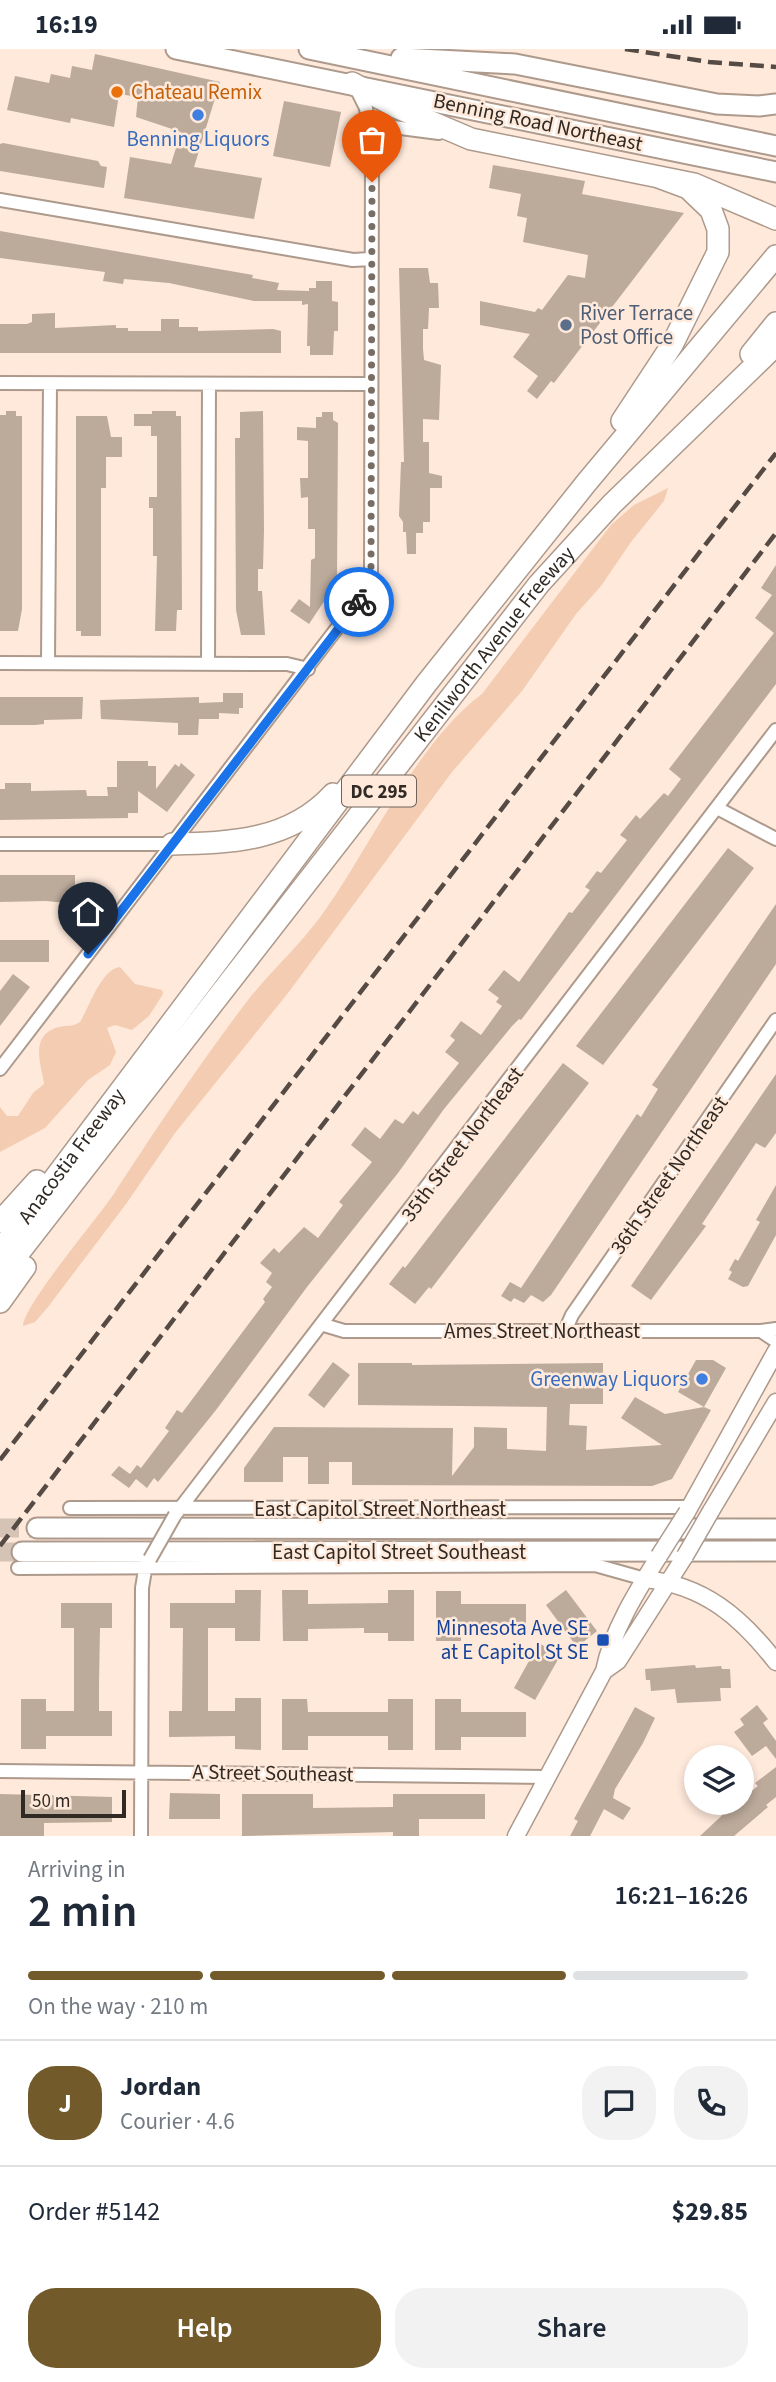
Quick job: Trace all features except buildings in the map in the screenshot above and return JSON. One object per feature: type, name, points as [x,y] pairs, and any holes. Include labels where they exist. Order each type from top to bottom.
[{"type":"highway","points":[[352,83],[396,107],[471,139],[706,188],[776,219]]},
{"type":"highway","points":[[526,559],[651,381],[717,258],[719,241],[711,210],[688,188],[661,178]]},
{"type":"highway","name":"Kenilworth Avenue Freeway","points":[[142,1061],[294,863],[389,733],[526,559],[776,256]]},
{"type":"highway","points":[[689,429],[776,323]]},
{"type":"highway","name":"Kenilworth Avenue Freeway","points":[[86,1169],[539,584],[612,504],[776,345]]},
{"type":"highway","points":[[172,844],[238,841],[284,828],[321,807],[389,733]]},
{"type":"highway","points":[[0,1222],[142,1061]]},
{"type":"highway","name":"Anacostia Freeway","points":[[0,1251],[142,1061]]},
{"type":"highway","points":[[0,1277],[86,1169]]},
{"type":"highway","name":"Anacostia Freeway","points":[[0,1303],[86,1169]]},
{"type":"main road","name":"Benning Road Northeast","points":[[176,49],[776,172]]},
{"type":"main road","name":"Benning Road Northeast","points":[[309,49],[776,146]]},
{"type":"main road","points":[[340,55],[515,64],[717,104],[776,104]]},
{"type":"main road","points":[[516,1836],[545,1777],[604,1671],[607,1656],[645,1579],[688,1510],[706,1472],[776,1351]]},
{"type":"main road","points":[[604,1671],[618,1661],[670,1582],[776,1402]]},
{"type":"main road","name":"East Capitol Street Northeast","points":[[37,1528],[776,1527]]},
{"type":"main road","name":"East Capitol Street Southeast","points":[[20,1560],[776,1551]]},
{"type":"main road","points":[[645,1579],[670,1582],[723,1607],[750,1628],[776,1662]]},
{"type":"main road","points":[[507,1836],[527,1811]]},
{"type":"street","points":[[0,1069],[362,599],[370,578],[372,150],[366,108],[352,83]]},
{"type":"street","points":[[372,150],[378,134],[393,127],[471,139]]},
{"type":"street","points":[[0,200],[340,258],[370,259]]},
{"type":"street","points":[[0,383],[371,384]]},
{"type":"street","points":[[48,663],[50,383]]},
{"type":"street","points":[[208,663],[209,383]]},
{"type":"street","points":[[0,663],[287,664],[307,670]]},
{"type":"street","name":"35th Street Northeast","points":[[147,1564],[177,1512],[324,1325],[776,730]]},
{"type":"street","points":[[717,808],[776,839]]},
{"type":"street","points":[[0,844],[172,844]]},
{"type":"street","name":"36th Street Northeast","points":[[565,1331],[572,1315],[776,1020]]},
{"type":"street","name":"Ames Street Northeast","points":[[324,1325],[344,1331],[776,1329]]},
{"type":"street","points":[[761,1331],[776,1341]]},
{"type":"street","name":"East Capitol Street Northeast","points":[[70,1509],[177,1512],[688,1510]]},
{"type":"street","name":"East Capitol Street Southeast","points":[[20,1560],[147,1564],[595,1566],[645,1579]]},
{"type":"street","points":[[141,1836],[147,1564]]},
{"type":"street","name":"A Street Southeast","points":[[0,1771],[545,1777]]},
{"type":"shaded area","points":[[668,488],[664,501],[601,586],[576,614],[522,691],[452,772],[288,993],[175,1133],[126,1204],[48,1307],[35,1322],[23,1326],[48,1281],[115,1192],[213,1047],[248,1000],[321,916],[395,798],[436,740],[458,715],[482,694],[611,525],[634,505]]},
{"type":"shaded area","points":[[120,967],[135,984],[162,990],[163,994],[149,1016],[132,1030],[115,1025],[107,1028],[116,1052],[110,1065],[88,1080],[45,1128],[0,1152],[0,1107],[7,1116],[18,1116],[33,1093],[44,1084],[39,1052],[43,1037],[49,1031],[80,1022],[101,982],[113,969]]},
{"type":"tunnel","points":[[0,1528],[37,1528]]},
{"type":"tunnel","points":[[0,1552],[22,1552]]},
{"type":"railway","points":[[625,49],[709,62],[776,67]]},
{"type":"railway","points":[[0,1460],[776,453]]},
{"type":"railway","points":[[0,1546],[776,533]]},
{"type":"way so far","points":[[359,602],[365,594],[371,573],[372,182]]},
{"type":"place","name":"Chateau Remix","points":[[117,92]]},
{"type":"place","name":"Benning Liquors","points":[[198,115]]},
{"type":"place","name":"River Terrace Post Office","points":[[566,325]]},
{"type":"place","name":"Greenway Liquors","points":[[702,1379]]},
{"type":"place","name":"Minnesota Ave SE at E Capitol St SE","points":[[603,1640]]},
{"type":"route","points":[[88,954],[359,602]]}]
